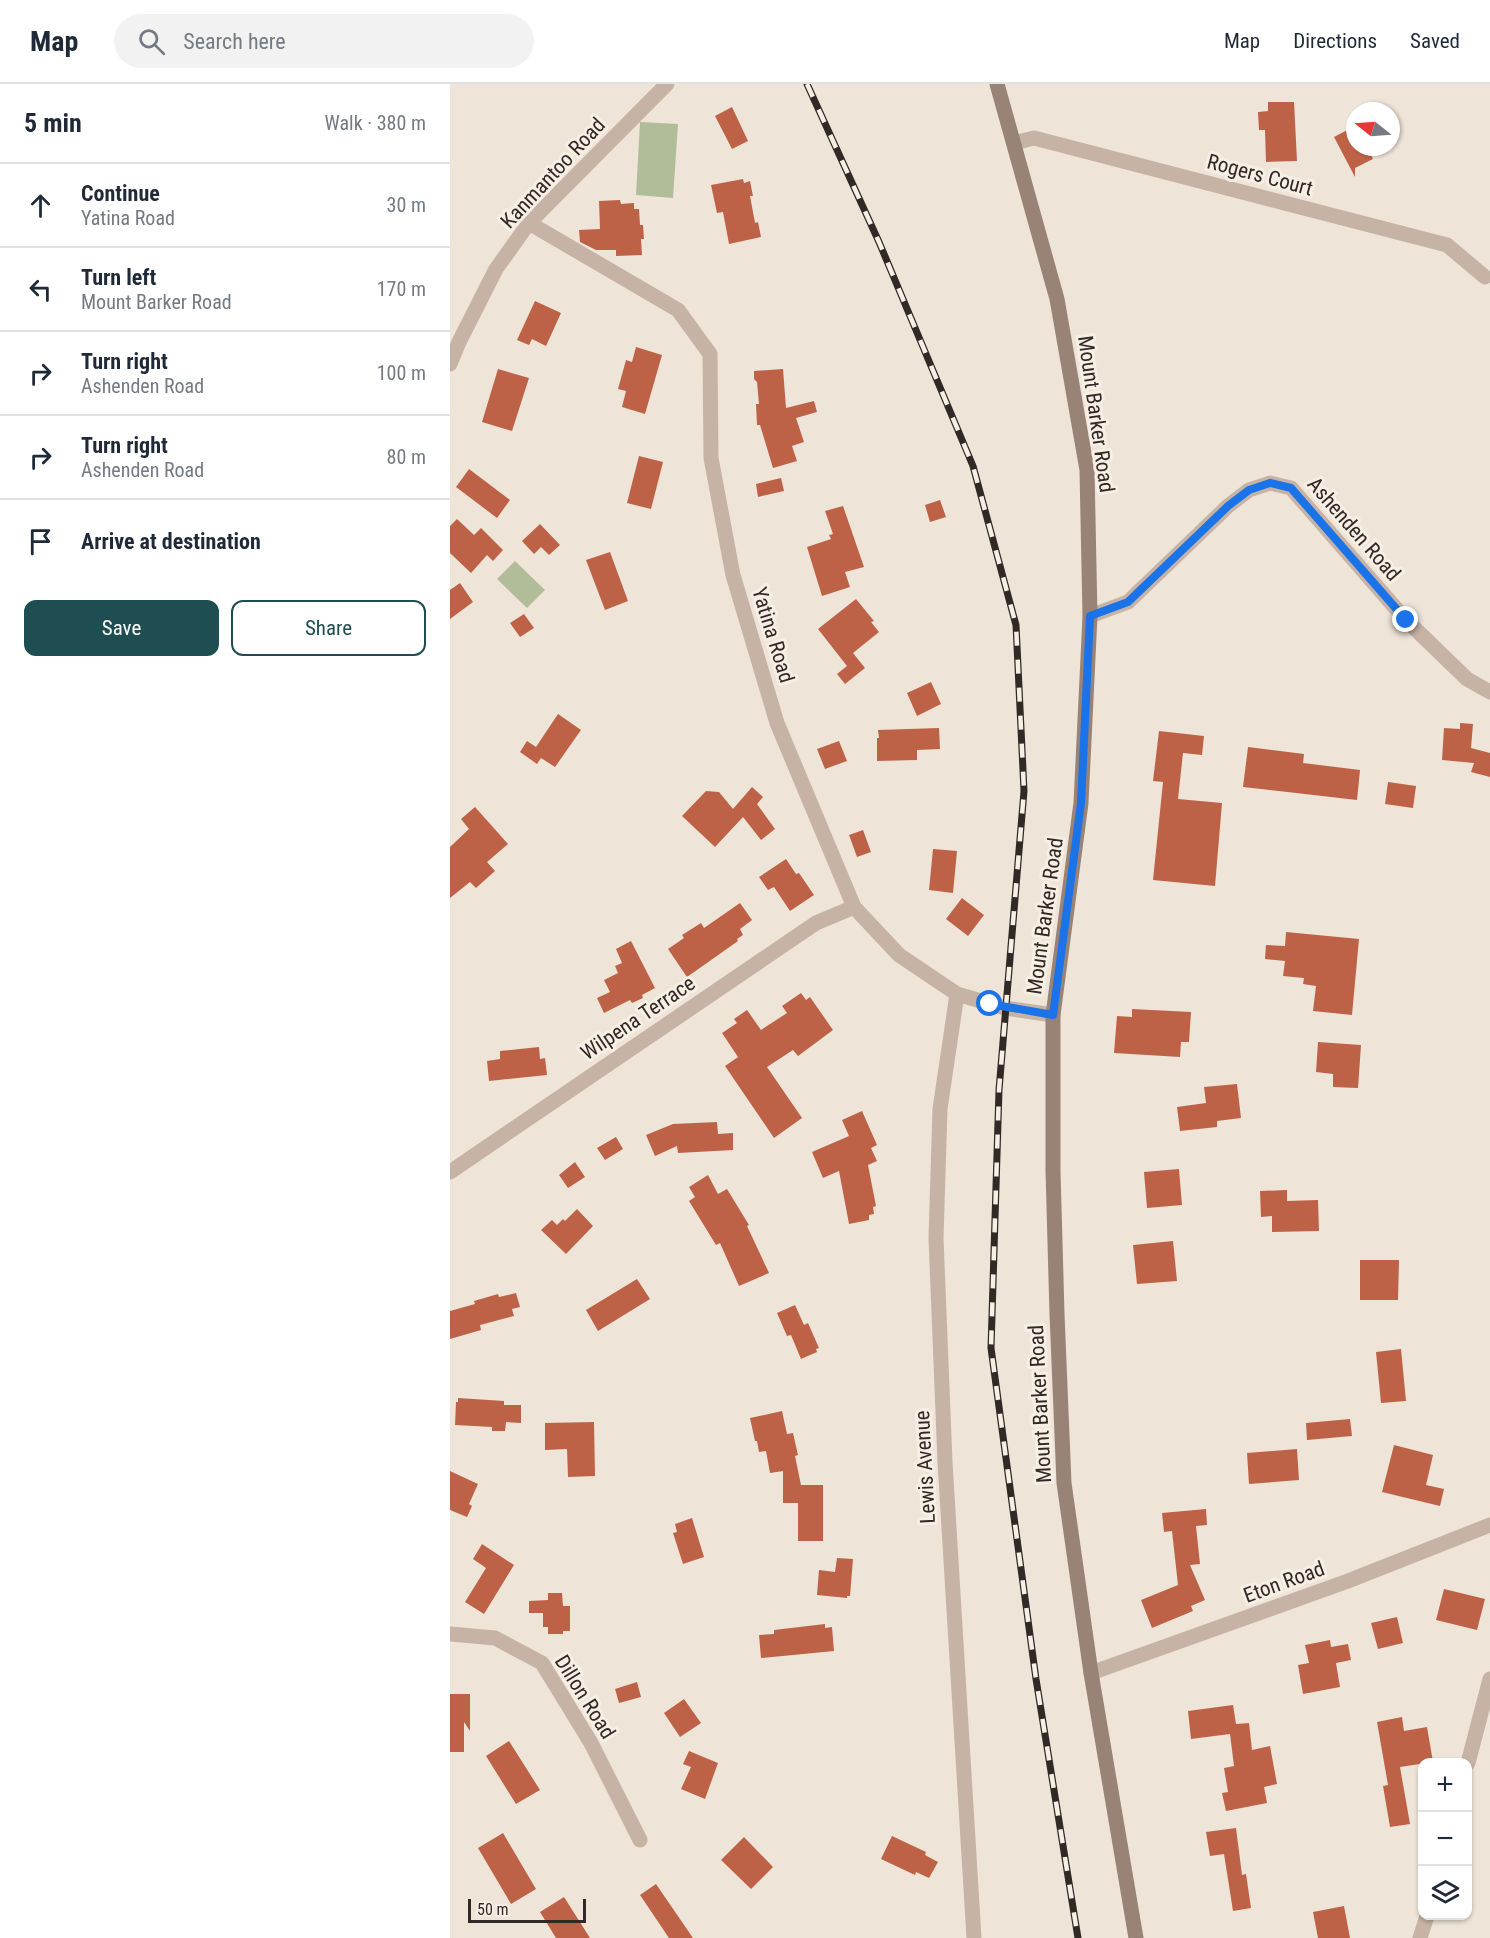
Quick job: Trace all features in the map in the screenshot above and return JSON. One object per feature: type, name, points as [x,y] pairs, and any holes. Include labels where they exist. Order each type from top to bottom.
[{"type":"main road","name":"Mount Barker Road","points":[[997,84],[1057,299],[1087,470],[1090,616],[1081,803],[1053,1015],[1057,1302],[1064,1484],[1091,1673],[1136,1938]]},
{"type":"street","name":"Kanmantoo Road","points":[[450,364],[496,268],[529,223],[667,84]]},
{"type":"street","name":"Rogers Court","points":[[1014,143],[1034,138],[1447,245],[1485,277]]},
{"type":"street","name":"Yatina Road","points":[[529,223],[678,310],[710,354],[711,458],[733,575],[777,723],[854,907],[899,955],[957,994],[1005,1008],[1053,1015]]},
{"type":"street","name":"Ashenden Road","points":[[1090,616],[1128,602],[1228,506],[1249,490],[1270,483],[1291,488],[1406,620],[1467,679],[1490,692]]},
{"type":"street","name":"Wilpena Terrace","points":[[450,1172],[816,923],[854,907]]},
{"type":"street","name":"Lewis Avenue","points":[[957,994],[940,1109],[936,1238],[945,1462],[974,1938]]},
{"type":"street","name":"Eton Road","points":[[1091,1673],[1348,1581],[1490,1525]]},
{"type":"street","name":"Dillon Road","points":[[450,1635],[495,1638],[542,1663],[591,1743],[640,1840]]},
{"type":"street","points":[[1468,1758],[1490,1679]]},
{"type":"street","points":[[1420,1938],[1426,1920]]},
{"type":"green space","points":[[640,122],[678,124],[673,198],[636,195]]},
{"type":"green space","points":[[515,561],[545,590],[527,608],[497,579]]},
{"type":"building","points":[[1268,102],[1294,102],[1297,161],[1266,162],[1265,130],[1259,130],[1258,112],[1268,111]]},
{"type":"building","points":[[732,107],[748,141],[732,149],[715,116]]},
{"type":"building","points":[[1346,131],[1346,156],[1372,156],[1373,159],[1355,168],[1355,177],[1334,137]]},
{"type":"building","points":[[743,179],[744,183],[750,181],[755,223],[758,222],[761,237],[729,244],[723,212],[717,213],[711,185]]},
{"type":"building","points":[[620,200],[621,204],[634,203],[634,209],[639,209],[644,239],[641,239],[642,255],[616,256],[616,250],[596,250],[580,242],[579,230],[600,229],[599,201]]},
{"type":"building","points":[[535,301],[561,313],[546,346],[532,339],[529,345],[517,340]]},
{"type":"building","points":[[636,347],[662,355],[645,414],[622,407],[626,391],[618,389],[626,360],[632,362]]},
{"type":"building","points":[[498,369],[529,378],[512,431],[482,422]]},
{"type":"building","points":[[783,369],[786,408],[814,401],[817,412],[796,418],[804,442],[792,446],[797,461],[773,468],[760,425],[757,425],[756,404],[759,404],[754,371]]},
{"type":"building","points":[[639,456],[663,462],[651,509],[627,503]]},
{"type":"building","points":[[469,469],[510,500],[497,518],[456,487]]},
{"type":"building","points":[[781,478],[784,491],[758,497],[756,484]]},
{"type":"building","points":[[940,500],[946,517],[930,522],[925,505]]},
{"type":"building","points":[[843,506],[864,567],[845,572],[850,587],[822,596],[807,547],[831,539],[829,535],[833,534],[825,511]]},
{"type":"building","points":[[457,519],[474,535],[481,528],[503,550],[493,561],[487,555],[471,573],[450,553],[450,526]]},
{"type":"building","points":[[540,524],[560,545],[549,555],[541,547],[534,554],[522,541]]},
{"type":"building","points":[[610,552],[628,601],[605,610],[586,560]]},
{"type":"building","points":[[460,583],[473,602],[450,619],[450,590]]},
{"type":"building","points":[[856,599],[874,621],[871,622],[879,632],[853,653],[865,668],[845,684],[837,674],[847,666],[818,629]]},
{"type":"building","points":[[524,614],[534,628],[520,637],[510,623]]},
{"type":"building","points":[[931,682],[941,704],[917,716],[907,693]]},
{"type":"building","points":[[558,714],[581,730],[555,767],[541,758],[537,764],[520,752],[527,741],[536,747]]},
{"type":"building","points":[[1460,723],[1473,724],[1471,748],[1490,753],[1490,777],[1471,772],[1474,763],[1442,760],[1444,728],[1460,729]]},
{"type":"building","points":[[939,728],[940,749],[917,750],[917,760],[877,761],[878,730]]},
{"type":"building","points":[[1159,731],[1204,736],[1202,755],[1183,753],[1178,799],[1222,803],[1215,886],[1153,880],[1163,782],[1153,781]]},
{"type":"building","points":[[839,741],[847,761],[825,769],[817,749]]},
{"type":"building","points":[[1248,747],[1304,754],[1303,763],[1360,770],[1357,800],[1243,787]]},
{"type":"building","points":[[1388,782],[1416,786],[1413,808],[1385,804]]},
{"type":"building","points":[[752,787],[763,797],[757,804],[775,829],[761,840],[743,817],[715,847],[682,816],[706,791],[719,792],[733,809]]},
{"type":"building","points":[[475,807],[508,844],[487,862],[495,871],[476,888],[470,882],[450,898],[450,847],[469,829],[461,819]]},
{"type":"building","points":[[863,830],[871,852],[857,857],[849,835]]},
{"type":"building","points":[[933,849],[957,851],[953,893],[929,890]]},
{"type":"building","points":[[786,859],[814,895],[790,911],[774,887],[768,890],[759,877]]},
{"type":"building","points":[[962,898],[984,915],[968,936],[946,919]]},
{"type":"building","points":[[740,903],[752,920],[740,929],[743,935],[737,939],[738,941],[687,977],[668,949],[684,938],[682,935],[701,923],[704,928]]},
{"type":"building","points":[[1286,932],[1359,939],[1352,1015],[1313,1011],[1316,986],[1303,984],[1304,978],[1283,976],[1285,961],[1265,959],[1266,945],[1285,946]]},
{"type":"building","points":[[631,941],[655,988],[642,995],[643,998],[632,1003],[630,1000],[604,1013],[597,998],[610,992],[604,980],[618,973],[615,966],[622,963],[616,949]]},
{"type":"building","points":[[801,993],[806,1000],[810,997],[833,1030],[798,1056],[793,1050],[767,1067],[802,1118],[774,1138],[725,1066],[738,1057],[722,1033],[737,1023],[734,1019],[747,1010],[761,1030],[787,1013],[782,1006]]},
{"type":"building","points":[[1132,1009],[1191,1012],[1189,1042],[1181,1042],[1180,1057],[1114,1053],[1117,1016],[1132,1017]]},
{"type":"building","points":[[1318,1042],[1361,1045],[1358,1088],[1333,1087],[1333,1074],[1316,1072]]},
{"type":"building","points":[[539,1047],[540,1059],[545,1058],[547,1075],[489,1081],[487,1061],[500,1059],[500,1051]]},
{"type":"building","points":[[1237,1084],[1241,1118],[1217,1121],[1217,1127],[1180,1131],[1177,1107],[1206,1103],[1204,1087]]},
{"type":"building","points":[[862,1111],[877,1145],[871,1148],[877,1161],[868,1165],[876,1206],[873,1207],[874,1214],[869,1215],[869,1220],[849,1224],[839,1171],[823,1178],[812,1152],[849,1136],[842,1120]]},
{"type":"building","points":[[717,1122],[718,1134],[733,1133],[733,1150],[678,1153],[677,1146],[655,1156],[646,1135],[673,1124]]},
{"type":"building","points":[[616,1137],[623,1149],[605,1160],[597,1148]]},
{"type":"building","points":[[575,1162],[585,1177],[568,1188],[559,1175]]},
{"type":"building","points":[[1179,1169],[1182,1205],[1147,1208],[1144,1172]]},
{"type":"building","points":[[708,1175],[718,1194],[727,1189],[749,1225],[747,1226],[769,1273],[739,1286],[720,1243],[716,1245],[689,1201],[695,1197],[689,1187]]},
{"type":"building","points":[[1287,1190],[1287,1201],[1318,1200],[1319,1231],[1272,1232],[1272,1216],[1261,1217],[1260,1191]]},
{"type":"building","points":[[577,1209],[593,1226],[566,1254],[541,1230],[552,1220],[557,1225],[563,1219],[565,1221]]},
{"type":"building","points":[[1173,1241],[1177,1281],[1137,1284],[1133,1245]]},
{"type":"building","points":[[1360,1260],[1399,1260],[1398,1300],[1360,1300]]},
{"type":"building","points":[[637,1279],[650,1299],[598,1331],[586,1310]]},
{"type":"building","points":[[516,1293],[520,1307],[512,1309],[514,1316],[480,1325],[481,1330],[450,1339],[450,1311],[498,1294],[499,1297]]},
{"type":"building","points":[[795,1305],[804,1325],[808,1323],[819,1348],[816,1349],[817,1352],[801,1359],[791,1335],[787,1336],[777,1313]]},
{"type":"building","points":[[1401,1349],[1406,1401],[1381,1403],[1376,1352]]},
{"type":"building","points":[[458,1398],[504,1401],[504,1405],[521,1405],[521,1423],[506,1422],[505,1431],[492,1431],[492,1427],[455,1425]]},
{"type":"building","points":[[782,1411],[787,1434],[793,1433],[801,1485],[823,1485],[823,1541],[798,1541],[798,1503],[783,1503],[783,1471],[770,1473],[766,1451],[759,1452],[757,1441],[755,1441],[750,1418]]},
{"type":"building","points":[[1350,1419],[1352,1436],[1307,1440],[1306,1423]]},
{"type":"building","points":[[594,1422],[595,1476],[568,1477],[567,1449],[545,1450],[545,1423]]},
{"type":"building","points":[[1394,1445],[1433,1455],[1426,1485],[1444,1489],[1440,1506],[1382,1492]]},
{"type":"building","points":[[1297,1449],[1299,1480],[1249,1484],[1247,1453]]},
{"type":"building","points":[[450,1471],[478,1484],[469,1504],[472,1506],[467,1517],[450,1510]]},
{"type":"building","points":[[1206,1509],[1207,1525],[1196,1526],[1200,1564],[1190,1565],[1205,1600],[1191,1606],[1193,1611],[1152,1628],[1141,1600],[1178,1585],[1172,1531],[1164,1532],[1162,1513]]},
{"type":"building","points":[[692,1518],[704,1557],[683,1564],[673,1533],[677,1532],[675,1524]]},
{"type":"building","points":[[482,1544],[514,1565],[484,1614],[465,1602],[486,1568],[473,1559]]},
{"type":"building","points":[[837,1558],[853,1559],[850,1596],[847,1598],[817,1595],[819,1570],[835,1572]]},
{"type":"building","points":[[1444,1589],[1485,1599],[1477,1630],[1436,1620]]},
{"type":"building","points":[[548,1593],[562,1593],[563,1606],[570,1606],[570,1631],[563,1631],[563,1634],[548,1634],[548,1627],[543,1627],[543,1613],[529,1613],[529,1601],[548,1600]]},
{"type":"building","points":[[1397,1617],[1403,1643],[1378,1649],[1371,1623]]},
{"type":"building","points":[[825,1624],[825,1628],[832,1627],[834,1651],[761,1658],[759,1635],[774,1634],[774,1630]]},
{"type":"building","points":[[1330,1640],[1331,1647],[1348,1644],[1351,1660],[1336,1663],[1340,1687],[1303,1694],[1298,1665],[1309,1663],[1305,1645]]},
{"type":"building","points":[[637,1682],[641,1697],[619,1703],[615,1689]]},
{"type":"building","points":[[450,1694],[470,1694],[470,1731],[464,1722],[464,1752],[450,1752]]},
{"type":"building","points":[[684,1699],[701,1723],[680,1737],[664,1713]]},
{"type":"building","points":[[1233,1705],[1236,1724],[1249,1723],[1252,1750],[1270,1746],[1277,1784],[1264,1787],[1267,1803],[1226,1811],[1222,1793],[1228,1792],[1224,1768],[1234,1766],[1230,1734],[1191,1739],[1188,1711]]},
{"type":"building","points":[[1402,1717],[1404,1731],[1427,1727],[1432,1758],[1418,1758],[1418,1764],[1400,1767],[1410,1824],[1390,1827],[1383,1786],[1388,1785],[1377,1722]]},
{"type":"building","points":[[509,1741],[540,1790],[516,1804],[486,1756]]},
{"type":"building","points":[[689,1751],[718,1763],[705,1799],[681,1789],[691,1767],[683,1764]]},
{"type":"building","points":[[1236,1828],[1242,1875],[1246,1874],[1251,1908],[1233,1911],[1224,1854],[1210,1856],[1206,1832]]},
{"type":"building","points":[[503,1833],[536,1889],[511,1904],[478,1848]]},
{"type":"building","points":[[892,1836],[926,1852],[925,1855],[938,1862],[929,1878],[916,1872],[915,1875],[881,1859]]},
{"type":"building","points":[[744,1837],[773,1867],[751,1889],[721,1860]]},
{"type":"building","points":[[656,1884],[693,1938],[669,1938],[640,1895]]},
{"type":"building","points":[[564,1897],[590,1938],[556,1938],[540,1912]]},
{"type":"building","points":[[1344,1906],[1350,1938],[1318,1938],[1313,1912]]},
{"type":"railway","points":[[807,84],[879,242],[973,466],[1016,625],[1024,791],[999,1090],[991,1348],[1036,1679],[1078,1938]]},
{"type":"route","points":[[990,1004],[1053,1015],[1081,803],[1090,616],[1128,602],[1228,506],[1249,490],[1270,483],[1291,488],[1406,620]]}]
